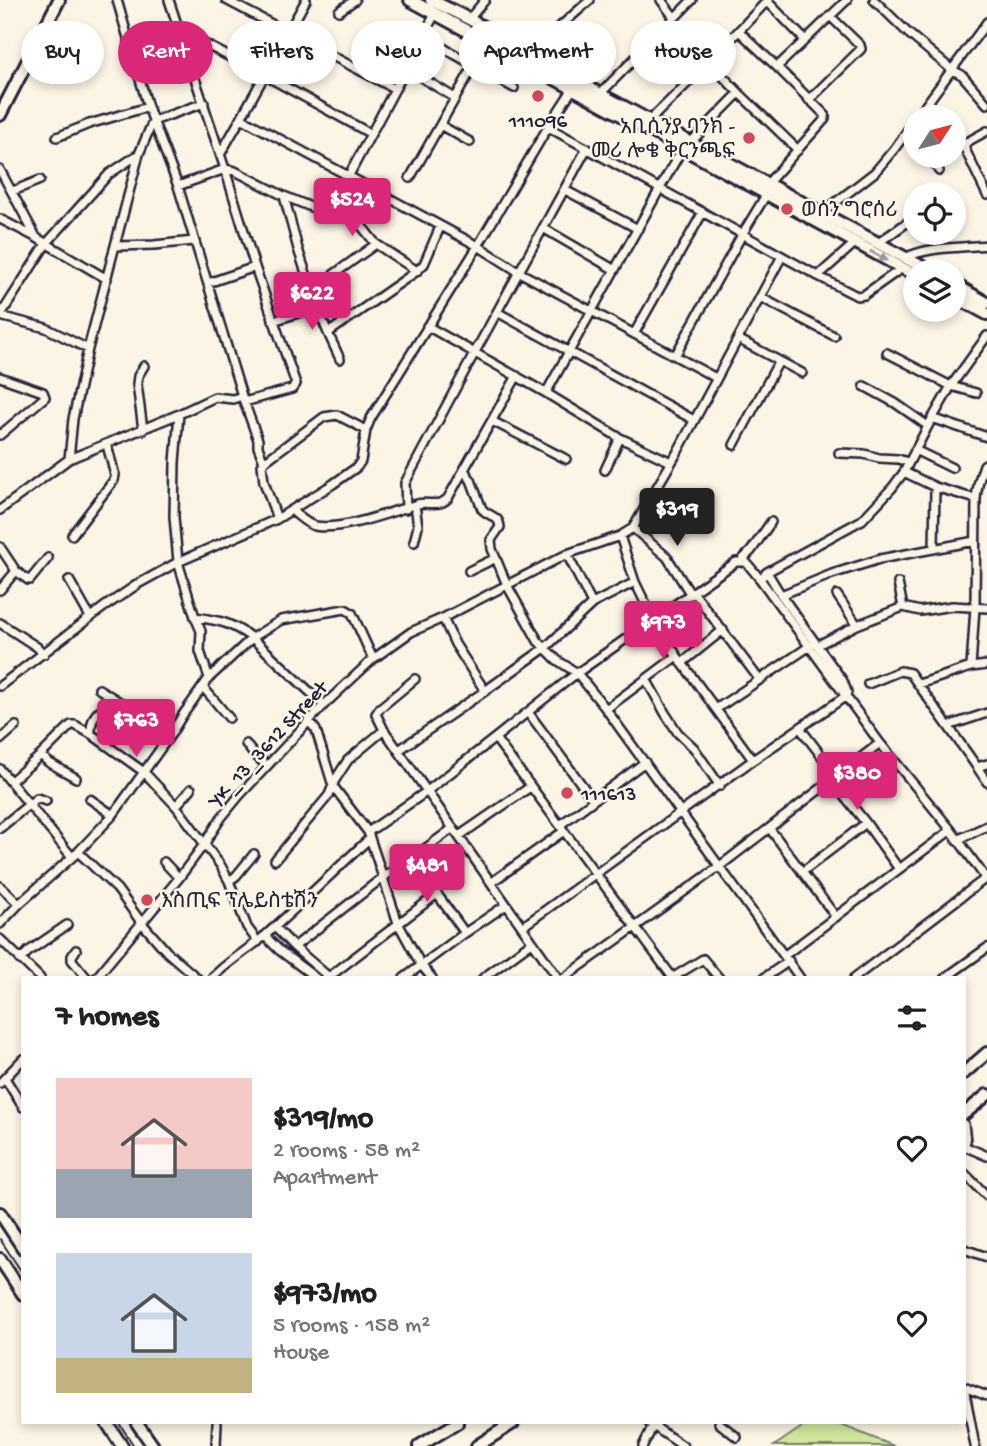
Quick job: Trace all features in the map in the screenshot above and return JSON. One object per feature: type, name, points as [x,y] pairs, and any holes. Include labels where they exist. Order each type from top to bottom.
[{"type":"main road","points":[[0,115],[59,0]]},
{"type":"main road","points":[[410,0],[576,85],[855,243],[903,263]]},
{"type":"main road","points":[[432,0],[472,21]]},
{"type":"main road","points":[[576,85],[600,94],[650,120],[686,146],[768,183],[878,243],[903,262]]},
{"type":"main road","points":[[966,291],[987,303]]},
{"type":"main road","points":[[966,303],[987,314]]},
{"type":"main road","points":[[966,1071],[987,1053]]},
{"type":"main road","points":[[966,1112],[987,1095]]},
{"type":"main road","points":[[0,1213],[21,1245]]},
{"type":"main road","points":[[0,1259],[21,1291]]},
{"type":"main road","points":[[108,1424],[122,1446]]},
{"type":"main road","points":[[138,1424],[153,1446]]},
{"type":"main road","points":[[419,1446],[455,1424]]},
{"type":"main road","points":[[481,1445],[512,1424]]},
{"type":"street","points":[[117,0],[148,107],[178,186],[264,462]]},
{"type":"street","points":[[169,0],[176,21]]},
{"type":"street","points":[[226,0],[265,21]]},
{"type":"street","points":[[295,21],[306,0]]},
{"type":"street","points":[[339,11],[355,0]]},
{"type":"street","points":[[469,19],[485,0]]},
{"type":"street","points":[[566,21],[590,0]]},
{"type":"street","points":[[661,0],[672,20]]},
{"type":"street","points":[[600,94],[692,0]]},
{"type":"street","points":[[777,67],[847,0]]},
{"type":"street","points":[[874,0],[908,33],[962,75],[987,104]]},
{"type":"street","points":[[736,34],[767,1],[805,40]]},
{"type":"street","points":[[432,21],[435,14]]},
{"type":"street","points":[[809,100],[861,49],[830,16]]},
{"type":"street","points":[[926,105],[987,22]]},
{"type":"street","points":[[739,31],[825,115],[768,183]]},
{"type":"street","points":[[337,59],[395,89]]},
{"type":"street","points":[[0,510],[69,459],[215,397],[243,399],[295,387],[198,84]]},
{"type":"street","points":[[220,153],[259,84]]},
{"type":"street","points":[[280,84],[371,135]]},
{"type":"street","points":[[178,186],[225,169],[235,171],[323,212],[339,198],[398,84]]},
{"type":"street","points":[[432,84],[455,98]]},
{"type":"street","points":[[410,178],[463,84]]},
{"type":"street","points":[[507,84],[514,88]]},
{"type":"street","points":[[650,120],[687,84]]},
{"type":"street","points":[[730,84],[798,150]]},
{"type":"street","points":[[0,686],[138,584],[178,562],[292,511],[357,467],[361,461],[366,430],[371,418],[576,85]]},
{"type":"street","points":[[546,393],[686,146],[739,93]]},
{"type":"street","points":[[69,459],[88,348],[139,154],[153,121],[204,103]]},
{"type":"street","points":[[57,137],[89,124],[148,107]]},
{"type":"street","points":[[241,118],[716,378]]},
{"type":"street","points":[[440,125],[470,142]]},
{"type":"street","points":[[548,127],[857,296],[903,264]]},
{"type":"street","points":[[987,131],[967,142],[964,148],[984,182],[987,195]]},
{"type":"street","points":[[822,213],[875,172],[903,136]]},
{"type":"street","points":[[406,509],[405,483],[587,148]]},
{"type":"street","points":[[88,348],[46,328],[0,316],[3,307],[46,244],[109,174],[139,154]]},
{"type":"street","points":[[0,170],[37,238]]},
{"type":"street","points":[[13,191],[40,180]]},
{"type":"street","points":[[565,190],[638,229]]},
{"type":"street","points":[[675,356],[766,195]]},
{"type":"street","points":[[284,196],[317,307],[340,359]]},
{"type":"street","points":[[339,198],[376,244],[417,271]]},
{"type":"street","points":[[634,334],[703,212]]},
{"type":"street","points":[[0,219],[107,279]]},
{"type":"street","points":[[878,243],[903,225]]},
{"type":"street","points":[[328,333],[417,271],[424,264],[440,227]]},
{"type":"street","points":[[543,228],[615,270]]},
{"type":"street","points":[[116,246],[194,241]]},
{"type":"street","points":[[818,276],[855,243]]},
{"type":"street","points":[[312,290],[376,244]]},
{"type":"street","points":[[908,259],[913,254],[936,250],[987,246]]},
{"type":"street","points":[[760,679],[692,594],[667,557],[633,528],[782,256]]},
{"type":"street","points":[[208,283],[255,267]]},
{"type":"street","points":[[761,297],[834,336]]},
{"type":"street","points":[[274,321],[317,307]]},
{"type":"street","points":[[497,312],[694,420]]},
{"type":"street","points":[[427,326],[620,438],[671,462]]},
{"type":"street","points":[[760,579],[862,520],[892,488],[904,472],[951,386],[987,336]]},
{"type":"street","points":[[738,339],[802,373]]},
{"type":"street","points":[[887,353],[951,386],[975,393]]},
{"type":"street","points":[[734,445],[779,362]]},
{"type":"street","points":[[143,429],[137,384],[144,366]]},
{"type":"street","points":[[292,511],[313,525],[331,526],[423,503],[444,503],[517,376]]},
{"type":"street","points":[[0,377],[43,392],[45,397],[0,435]]},
{"type":"street","points":[[864,386],[930,422],[987,437]]},
{"type":"street","points":[[179,414],[174,517],[178,562],[201,631],[200,651],[209,678]]},
{"type":"street","points":[[277,519],[264,482],[264,462],[324,416],[337,415],[366,430]]},
{"type":"street","points":[[492,421],[566,459]]},
{"type":"street","points":[[605,470],[620,438]]},
{"type":"street","points":[[72,535],[114,480],[107,445]]},
{"type":"street","points":[[915,450],[952,468]]},
{"type":"street","points":[[839,453],[898,458],[908,462]]},
{"type":"street","points":[[971,667],[977,486],[982,468],[987,463]]},
{"type":"street","points":[[464,470],[471,480],[482,509],[499,520],[500,527],[491,543],[507,585],[538,641],[577,673],[606,709],[799,976]]},
{"type":"street","points":[[904,472],[935,487],[987,506]]},
{"type":"street","points":[[934,549],[935,487]]},
{"type":"street","points":[[414,542],[418,526],[415,505]]},
{"type":"street","points":[[214,976],[275,928],[368,836],[577,673],[741,561],[771,522]]},
{"type":"street","name":"YK_13_3612 Street","points":[[98,976],[179,878],[221,817],[266,765],[308,720],[373,659],[411,632],[567,554],[621,536],[633,528]]},
{"type":"street","points":[[621,536],[635,583],[653,619],[753,760]]},
{"type":"street","points":[[781,595],[832,574],[880,559],[975,541]]},
{"type":"street","points":[[0,547],[16,571],[27,580],[30,580],[48,558]]},
{"type":"street","points":[[567,554],[593,604]]},
{"type":"street","points":[[468,571],[496,558]]},
{"type":"street","points":[[976,559],[987,558]]},
{"type":"street","points":[[741,561],[746,562],[814,646]]},
{"type":"street","points":[[0,590],[16,571]]},
{"type":"street","points":[[768,572],[846,696],[986,879],[857,976]]},
{"type":"street","points":[[69,580],[90,617]]},
{"type":"street","points":[[399,750],[545,648],[593,604],[635,583]]},
{"type":"street","points":[[898,583],[903,607]]},
{"type":"street","points":[[837,595],[857,625]]},
{"type":"street","points":[[716,709],[814,646],[903,607],[920,611],[952,606],[987,608]]},
{"type":"street","points":[[0,924],[75,854],[113,814],[209,678],[252,638],[281,620],[345,609],[352,613],[373,659]]},
{"type":"street","points":[[195,617],[229,623],[252,638],[324,705]]},
{"type":"street","points":[[443,618],[455,644],[485,691]]},
{"type":"street","points":[[0,623],[44,654]]},
{"type":"street","points":[[606,709],[646,679],[723,631]]},
{"type":"street","points":[[919,684],[971,667],[987,665]]},
{"type":"street","points":[[868,684],[900,671],[910,673],[987,782]]},
{"type":"street","points":[[415,679],[376,713],[384,730],[557,976]]},
{"type":"street","points":[[646,679],[678,733],[694,748],[720,786]]},
{"type":"street","points":[[203,687],[229,718]]},
{"type":"street","points":[[99,689],[171,734]]},
{"type":"street","points":[[522,927],[846,696]]},
{"type":"street","points":[[91,734],[92,723],[98,711],[105,705],[118,701]]},
{"type":"street","points":[[528,712],[593,800]]},
{"type":"street","points":[[948,726],[987,713]]},
{"type":"street","points":[[308,720],[316,730],[333,786],[368,836],[398,923],[421,965],[430,976]]},
{"type":"street","points":[[11,781],[71,725],[91,734],[144,772],[176,806],[220,866],[229,881],[247,927],[258,942]]},
{"type":"street","points":[[0,740],[16,726]]},
{"type":"street","points":[[800,728],[899,869]]},
{"type":"street","points":[[275,860],[329,795],[348,760],[384,730]]},
{"type":"street","points":[[495,738],[672,976]]},
{"type":"street","points":[[567,976],[770,829],[880,743]]},
{"type":"street","points":[[246,744],[266,765]]},
{"type":"street","points":[[41,755],[76,778]]},
{"type":"street","points":[[492,882],[562,828],[593,800],[645,762]]},
{"type":"street","points":[[977,767],[987,764]]},
{"type":"street","points":[[0,769],[75,854],[117,889],[167,952],[195,976]]},
{"type":"street","points":[[459,836],[530,787]]},
{"type":"street","points":[[176,806],[191,789]]},
{"type":"street","points":[[0,828],[37,798],[46,801]]},
{"type":"street","points":[[90,799],[113,814]]},
{"type":"street","points":[[802,872],[866,823]]},
{"type":"street","points":[[957,840],[987,826]]},
{"type":"street","points":[[294,947],[382,878],[453,828]]},
{"type":"street","points":[[770,829],[836,917]]},
{"type":"street","points":[[766,976],[836,917],[951,830]]},
{"type":"street","points":[[229,881],[254,854]]},
{"type":"street","points":[[414,857],[465,933]]},
{"type":"street","points":[[164,862],[179,878]]},
{"type":"street","points":[[0,886],[19,904]]},
{"type":"street","points":[[332,976],[437,894]]},
{"type":"street","points":[[407,976],[506,905]]},
{"type":"street","points":[[20,960],[67,925]]},
{"type":"street","points":[[275,928],[328,976]]},
{"type":"street","points":[[265,936],[313,976]]},
{"type":"street","points":[[0,939],[38,976]]},
{"type":"street","points":[[496,975],[532,942]]},
{"type":"street","points":[[948,976],[987,948]]},
{"type":"street","points":[[76,950],[72,960],[85,976]]},
{"type":"street","points":[[676,976],[704,959],[717,976]]},
{"type":"street","points":[[21,1061],[2,1081],[21,1105]]},
{"type":"street","points":[[966,1147],[987,1156]]},
{"type":"street","points":[[966,1175],[987,1196]]},
{"type":"street","points":[[966,1250],[987,1257]]},
{"type":"street","points":[[966,1388],[987,1396]]},
{"type":"street","points":[[966,1398],[975,1446]]},
{"type":"street","points":[[216,1446],[217,1424]]},
{"type":"street","points":[[643,1446],[651,1424],[682,1446]]},
{"type":"street","points":[[720,1424],[737,1437]]},
{"type":"green space","points":[[807,1424],[839,1424],[894,1446],[774,1446]]},
{"type":"tram line","points":[[0,1239],[21,1271]]},
{"type":"tram line","points":[[120,1424],[134,1446]]},
{"type":"place","name":"111096","points":[[538,96]]},
{"type":"place","name":"አቢሲንያ ባንክ - መሪ ሎቄ ቅርንጫፍ","points":[[749,138]]},
{"type":"place","name":"ወሰን ግሮሰሪ","points":[[787,209]]},
{"type":"place","name":"111613","points":[[567,793]]},
{"type":"place","name":"እስጢፍ ፕሌይስቴሽን","points":[[147,900]]}]
